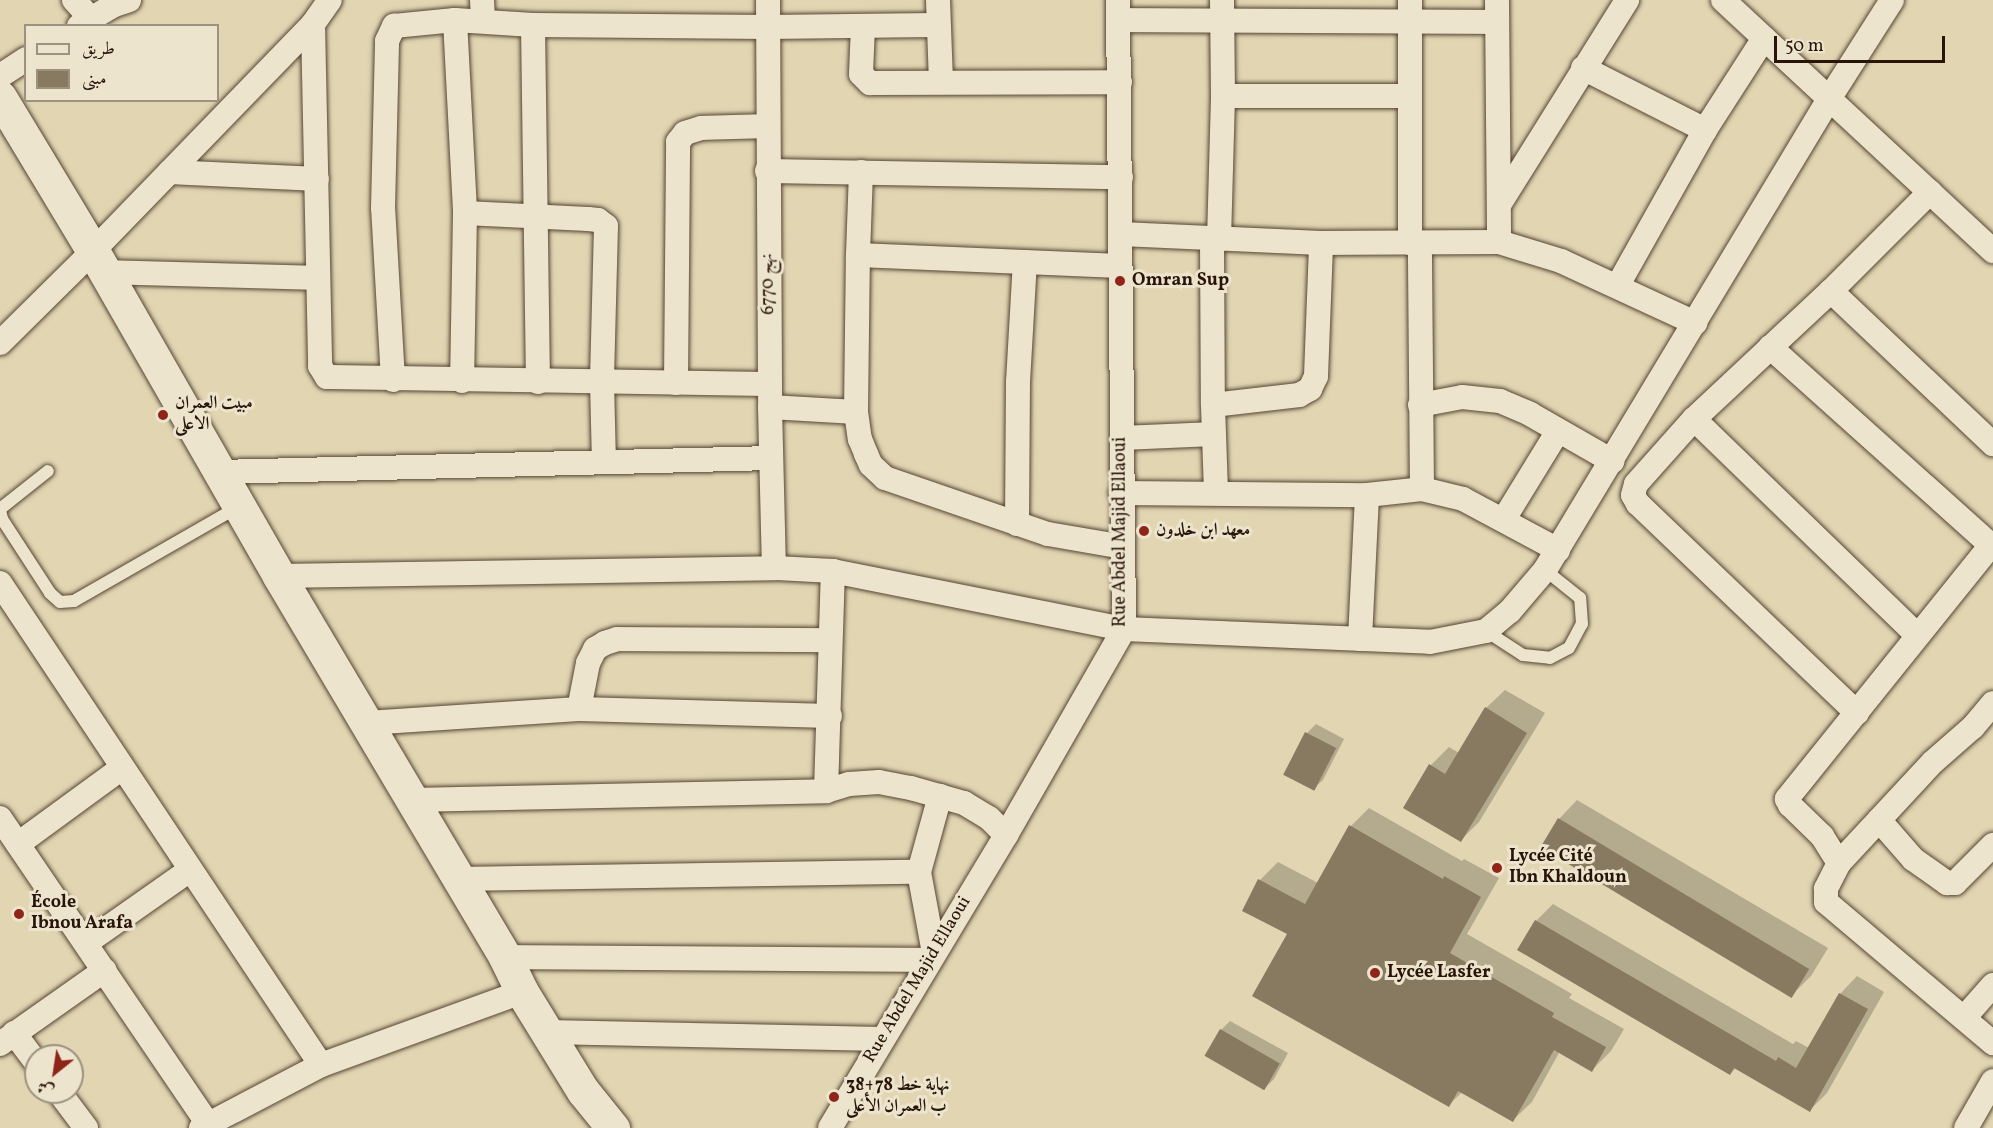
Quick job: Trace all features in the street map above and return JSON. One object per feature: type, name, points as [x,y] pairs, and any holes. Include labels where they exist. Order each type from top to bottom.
[{"type":"street","points":[[74,0],[85,22],[112,6],[129,0]]},
{"type":"street","points":[[0,343],[99,261],[170,172],[313,24],[330,0]]},
{"type":"street","name":"نهج 6770","points":[[768,0],[767,171],[774,568]]},
{"type":"street","points":[[938,0],[941,81]]},
{"type":"street","points":[[1499,205],[1627,0]]},
{"type":"street","points":[[1723,0],[1993,251]]},
{"type":"street","points":[[279,576],[774,568],[832,571],[1124,629],[1430,642],[1486,632],[1510,611],[1551,560],[1829,99],[1892,0]]},
{"type":"street","points":[[1118,10],[1497,11],[1499,242]]},
{"type":"street","name":"Rue Abdel Majid Ellaoui","points":[[830,1128],[931,956],[1006,835],[1124,629],[1118,10]]},
{"type":"street","points":[[1216,492],[1213,405],[1215,240],[1223,96],[1222,10]]},
{"type":"street","points":[[393,380],[383,208],[387,41],[394,26],[454,20],[482,11],[533,25],[768,27],[938,25]]},
{"type":"street","points":[[1410,11],[1410,96],[1422,489]]},
{"type":"street","points":[[454,20],[465,213],[462,381]]},
{"type":"street","points":[[313,24],[322,373],[333,379],[676,383],[770,395],[856,411]]},
{"type":"street","points":[[533,25],[533,216],[537,382]]},
{"type":"street","points":[[862,26],[861,74],[864,80],[876,84],[941,81],[1120,82]]},
{"type":"street","points":[[1618,285],[1705,130],[1764,38]]},
{"type":"street","points":[[0,75],[24,60]]},
{"type":"street","points":[[1583,68],[1705,130]]},
{"type":"street","points":[[1223,96],[1410,96]]},
{"type":"street","points":[[0,97],[99,261],[279,576],[505,957],[522,992],[583,1091],[614,1128]]},
{"type":"street","points":[[676,383],[678,142],[685,133],[701,128],[767,126]]},
{"type":"street","points":[[767,171],[1121,177]]},
{"type":"street","points":[[170,172],[317,179]]},
{"type":"street","points":[[861,172],[856,411],[860,439],[871,465],[885,478],[1017,524],[1048,534],[1123,547]]},
{"type":"street","points":[[1857,713],[1638,504],[1634,495],[1636,484],[1694,418],[1831,291],[1930,192]]},
{"type":"street","points":[[465,213],[588,219],[598,220],[606,226],[602,382],[604,462]]},
{"type":"street","points":[[1121,234],[1321,243],[1499,242],[1561,261],[1618,285],[1695,323]]},
{"type":"street","points":[[1213,405],[1299,395],[1310,389],[1316,376],[1321,243]]},
{"type":"street","points":[[858,255],[1120,266]]},
{"type":"street","points":[[99,261],[318,278]]},
{"type":"street","points":[[1017,524],[1018,382],[1025,262]]},
{"type":"street","points":[[1831,291],[1993,444]]},
{"type":"street","points":[[1770,347],[1992,546],[1917,635],[1787,799],[1790,805],[1822,836],[1839,863]]},
{"type":"street","points":[[1419,405],[1462,397],[1500,401],[1612,461]]},
{"type":"street","points":[[1694,418],[1917,635]]},
{"type":"street","points":[[1504,519],[1558,431]]},
{"type":"street","points":[[1122,438],[1214,434]]},
{"type":"street","points":[[219,472],[771,458]]},
{"type":"street","points":[[1121,493],[1366,495],[1422,489],[1463,499],[1504,519],[1551,560]]},
{"type":"street","points":[[1360,639],[1366,495]]},
{"type":"street","points":[[826,791],[830,716],[829,640],[832,571]]},
{"type":"street","points":[[1,587],[321,1065]]},
{"type":"street","points":[[579,709],[588,663],[595,649],[617,639],[829,640]]},
{"type":"street","points":[[1993,704],[1839,863],[1826,890],[1826,902],[1993,1043]]},
{"type":"street","points":[[367,723],[579,709],[830,716]]},
{"type":"street","points":[[18,844],[122,768]]},
{"type":"street","points":[[412,800],[826,791],[849,784],[879,782],[964,803],[989,818],[1006,835]]},
{"type":"street","points":[[505,957],[931,956],[919,872],[940,796]]},
{"type":"street","points":[[0,818],[105,970],[204,1126],[321,1065],[522,992]]},
{"type":"street","points":[[1879,820],[1913,859],[1947,883],[1955,883],[1993,845]]},
{"type":"street","points":[[86,943],[190,870]]},
{"type":"street","points":[[457,879],[919,872]]},
{"type":"street","points":[[24,1052],[7,1038],[105,970]]},
{"type":"street","points":[[1964,1018],[1993,985]]},
{"type":"street","points":[[547,1032],[882,1040]]},
{"type":"street","points":[[1966,1128],[1993,1081]]},
{"type":"street","points":[[68,1104],[86,1128]]},
{"type":"lane","points":[[48,471],[0,509],[2,519],[50,592],[60,602],[74,601],[239,507]]},
{"type":"lane","points":[[1486,632],[1523,655],[1550,658],[1569,648],[1582,624],[1580,598],[1551,560]]},
{"type":"building","points":[[1485,707],[1527,733],[1461,842],[1403,808],[1429,764],[1445,774]]},
{"type":"building","points":[[1305,732],[1336,748],[1314,791],[1283,775]]},
{"type":"building","points":[[1558,818],[1809,969],[1792,998],[1540,847]]},
{"type":"building","name":"Lycée Lasfer","points":[[1349,825],[1443,879],[1444,876],[1481,897],[1450,953],[1554,1013],[1552,1017],[1606,1047],[1592,1072],[1554,1050],[1513,1122],[1458,1091],[1449,1107],[1252,996],[1287,934],[1242,911],[1258,879],[1305,904]]},
{"type":"building","points":[[1535,920],[1776,1061],[1778,1057],[1796,1068],[1839,993],[1868,1009],[1810,1112],[1734,1068],[1730,1075],[1517,950]]},
{"type":"building","points":[[1220,1029],[1280,1064],[1264,1090],[1204,1056]]},
{"type":"place","name":"Omran Sup","points":[[1120,281]]},
{"type":"place","name":"مبيت العمران الاعلى","points":[[163,415]]},
{"type":"place","name":"معهد ابن خلدون","points":[[1144,531]]},
{"type":"place","name":"Lycée Cité Ibn Khaldoun","points":[[1497,868]]},
{"type":"place","name":"École Ibnou Arafa","points":[[19,914]]},
{"type":"place","name":"Lycée Lasfer","points":[[1375,973]]},
{"type":"place","name":"نهاية خط 78+38 ب العمران الأعلى","points":[[834,1097]]}]
